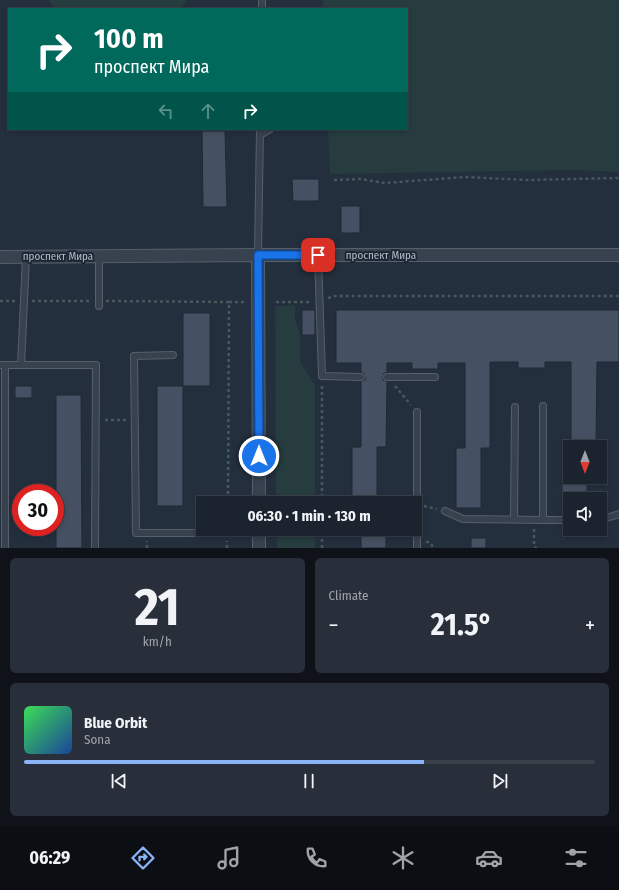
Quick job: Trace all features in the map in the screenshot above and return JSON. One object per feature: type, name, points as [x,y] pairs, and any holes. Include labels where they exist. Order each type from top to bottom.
[{"type":"street","points":[[258,255],[259,496]]},
{"type":"street","name":"проспект Мира","points":[[0,257],[619,255]]},
{"type":"street","points":[[259,536],[259,548]]},
{"type":"lane","points":[[258,255],[260,132]]},
{"type":"lane","points":[[318,255],[322,376],[361,376]]},
{"type":"lane","points":[[99,256],[99,306]]},
{"type":"lane","points":[[21,365],[26,257]]},
{"type":"lane","points":[[173,355],[134,356],[136,533],[196,532]]},
{"type":"lane","points":[[5,548],[2,365],[96,365],[96,548]]},
{"type":"lane","points":[[387,377],[435,377]]},
{"type":"lane","points":[[543,406],[543,520]]},
{"type":"lane","points":[[514,520],[515,407]]},
{"type":"lane","points":[[417,412],[417,548]]},
{"type":"lane","points":[[445,511],[463,519],[563,520]]},
{"type":"lane","points":[[607,518],[619,514]]},
{"type":"path","points":[[334,180],[361,179],[385,182],[465,177],[528,180],[619,178]]},
{"type":"path","points":[[276,302],[319,302],[335,296],[619,296]]},
{"type":"path","points":[[229,302],[244,302]]},
{"type":"path","points":[[322,376],[322,496]]},
{"type":"path","points":[[387,377],[417,412]]},
{"type":"path","points":[[96,420],[134,420]]},
{"type":"path","points":[[534,520],[534,545],[536,548]]},
{"type":"path","points":[[322,536],[322,548]]},
{"type":"path","points":[[429,542],[434,548]]},
{"type":"green space","points":[[49,0],[187,0],[181,8],[53,8]]},
{"type":"green space","points":[[323,0],[619,0],[619,172],[574,170],[330,174],[328,130],[408,130],[408,8],[323,8]]},
{"type":"green space","points":[[275,306],[295,306],[295,319],[300,336],[300,362],[315,385],[315,496],[276,496]]},
{"type":"green space","points":[[276,536],[315,536],[315,548],[277,548]]},
{"type":"building","points":[[202,131],[225,131],[227,207],[203,207]]},
{"type":"building","points":[[292,179],[319,179],[319,201],[293,201]]},
{"type":"building","points":[[341,206],[360,206],[360,233],[341,233]]},
{"type":"building","points":[[302,310],[315,310],[315,335],[302,335]]},
{"type":"building","points":[[336,310],[619,310],[619,362],[597,362],[596,440],[571,440],[571,362],[545,362],[545,368],[518,368],[518,362],[490,362],[490,448],[481,448],[481,508],[456,508],[456,448],[465,448],[465,363],[438,363],[438,369],[412,369],[412,363],[387,363],[387,373],[384,373],[383,377],[383,380],[387,381],[386,447],[377,447],[377,496],[352,496],[352,447],[361,447],[361,381],[365,380],[365,377],[364,373],[361,373],[361,363],[336,363]]},
{"type":"building","points":[[183,313],[210,313],[210,386],[183,386]]},
{"type":"building","points":[[15,386],[32,386],[32,398],[15,398]]},
{"type":"building","points":[[157,386],[183,386],[183,506],[157,506]]},
{"type":"building","points":[[56,395],[81,395],[82,548],[56,548],[56,536],[64,536],[64,484],[56,484]]},
{"type":"building","points":[[562,477],[563,484],[587,484],[587,492],[563,492],[562,499]]},
{"type":"building","points":[[361,536],[386,536],[386,548],[361,548]]},
{"type":"building","points":[[471,538],[486,538],[486,548],[471,548]]},
{"type":"route","points":[[259,456],[258,255],[318,255]]}]
